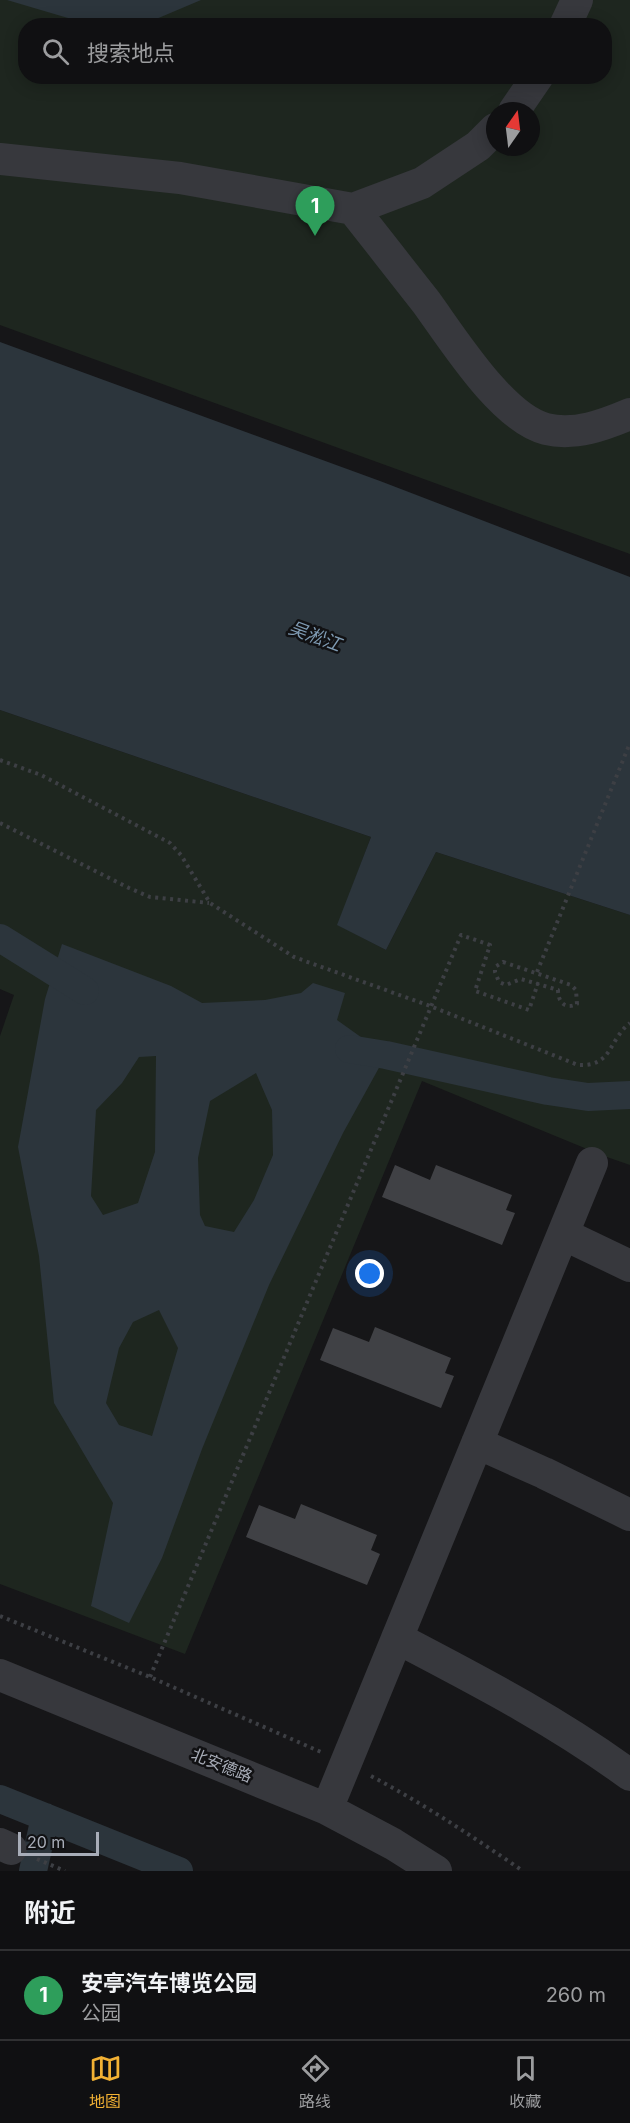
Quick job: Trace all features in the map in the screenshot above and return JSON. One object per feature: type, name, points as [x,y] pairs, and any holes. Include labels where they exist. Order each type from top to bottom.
[{"type":"street","points":[[569,18],[577,0]]},
{"type":"street","points":[[520,102],[533,84]]},
{"type":"street","points":[[0,159],[180,178],[353,209],[422,183],[478,146],[486,138]]},
{"type":"street","points":[[353,209],[485,382],[522,418],[546,429],[575,431],[603,426],[630,414]]},
{"type":"street","points":[[327,1809],[592,1163]]},
{"type":"street","points":[[562,1234],[630,1266]]},
{"type":"street","points":[[477,1443],[630,1515]]},
{"type":"street","points":[[397,1638],[506,1695],[630,1775]]},
{"type":"street","name":"北安德路","points":[[0,1676],[327,1809],[393,1844],[436,1871]]},
{"type":"path","points":[[537,972],[630,743]]},
{"type":"path","points":[[0,760],[41,775],[170,843],[210,903],[294,957],[430,1006],[579,1065],[590,1066],[605,1059],[618,1035],[630,1023]]},
{"type":"path","points":[[0,823],[150,897],[210,903]]},
{"type":"path","points":[[150,1677],[461,935],[490,945],[475,991],[529,1010],[538,983]]},
{"type":"path","points":[[503,962],[571,985],[576,990],[577,1004],[571,1007],[565,1006],[560,1001],[558,990],[538,983],[521,979],[506,985],[499,982],[495,967],[503,962]]},
{"type":"path","points":[[0,1616],[150,1677],[347,1764],[408,1796],[523,1871]]},
{"type":"shaded area","points":[[0,0],[630,0],[630,554],[0,325]]},
{"type":"shaded area","points":[[0,710],[371,837],[338,925],[386,950],[436,852],[630,915],[630,1165],[422,1081],[185,1654],[0,1584],[0,1036],[14,995],[0,989]]},
{"type":"water","points":[[7,0],[201,0],[159,18],[68,18]]},
{"type":"water","name":"吴淞江","points":[[0,342],[380,481],[630,577],[630,915],[436,852],[386,950],[337,925],[371,837],[0,710]]},
{"type":"water","points":[[62,944],[171,986],[202,1003],[265,1000],[301,993],[313,983],[345,993],[337,1020],[386,1055],[343,1133],[269,1285],[202,1449],[162,1558],[129,1623],[91,1606],[113,1503],[54,1403],[39,1256],[18,1147],[45,999]],"holes":[[[156,1056],[155,1152],[138,1203],[103,1215],[91,1196],[96,1110],[122,1083],[139,1057]],[[256,1073],[272,1110],[273,1155],[254,1200],[234,1232],[205,1226],[200,1215],[198,1158],[210,1101]],[[159,1310],[178,1348],[152,1436],[119,1425],[106,1403],[119,1348],[133,1322]]]},
{"type":"building","points":[[395,1165],[430,1180],[436,1165],[512,1195],[506,1210],[515,1213],[502,1245],[382,1197]]},
{"type":"building","points":[[375,1327],[451,1358],[445,1373],[454,1376],[441,1408],[320,1360],[333,1328],[369,1342]]},
{"type":"building","points":[[301,1504],[377,1535],[371,1550],[380,1554],[367,1585],[246,1537],[259,1505],[295,1519]]},
{"type":"waterway","points":[[0,938],[85,991]]},
{"type":"waterway","points":[[349,1049],[548,1091],[588,1097],[630,1095]]},
{"type":"waterway","points":[[0,1799],[179,1871]]},
{"type":"waterway","points":[[33,1871],[45,1817]]},
{"type":"place","name":"安亭汽车博览公园","points":[[315,236]]}]
